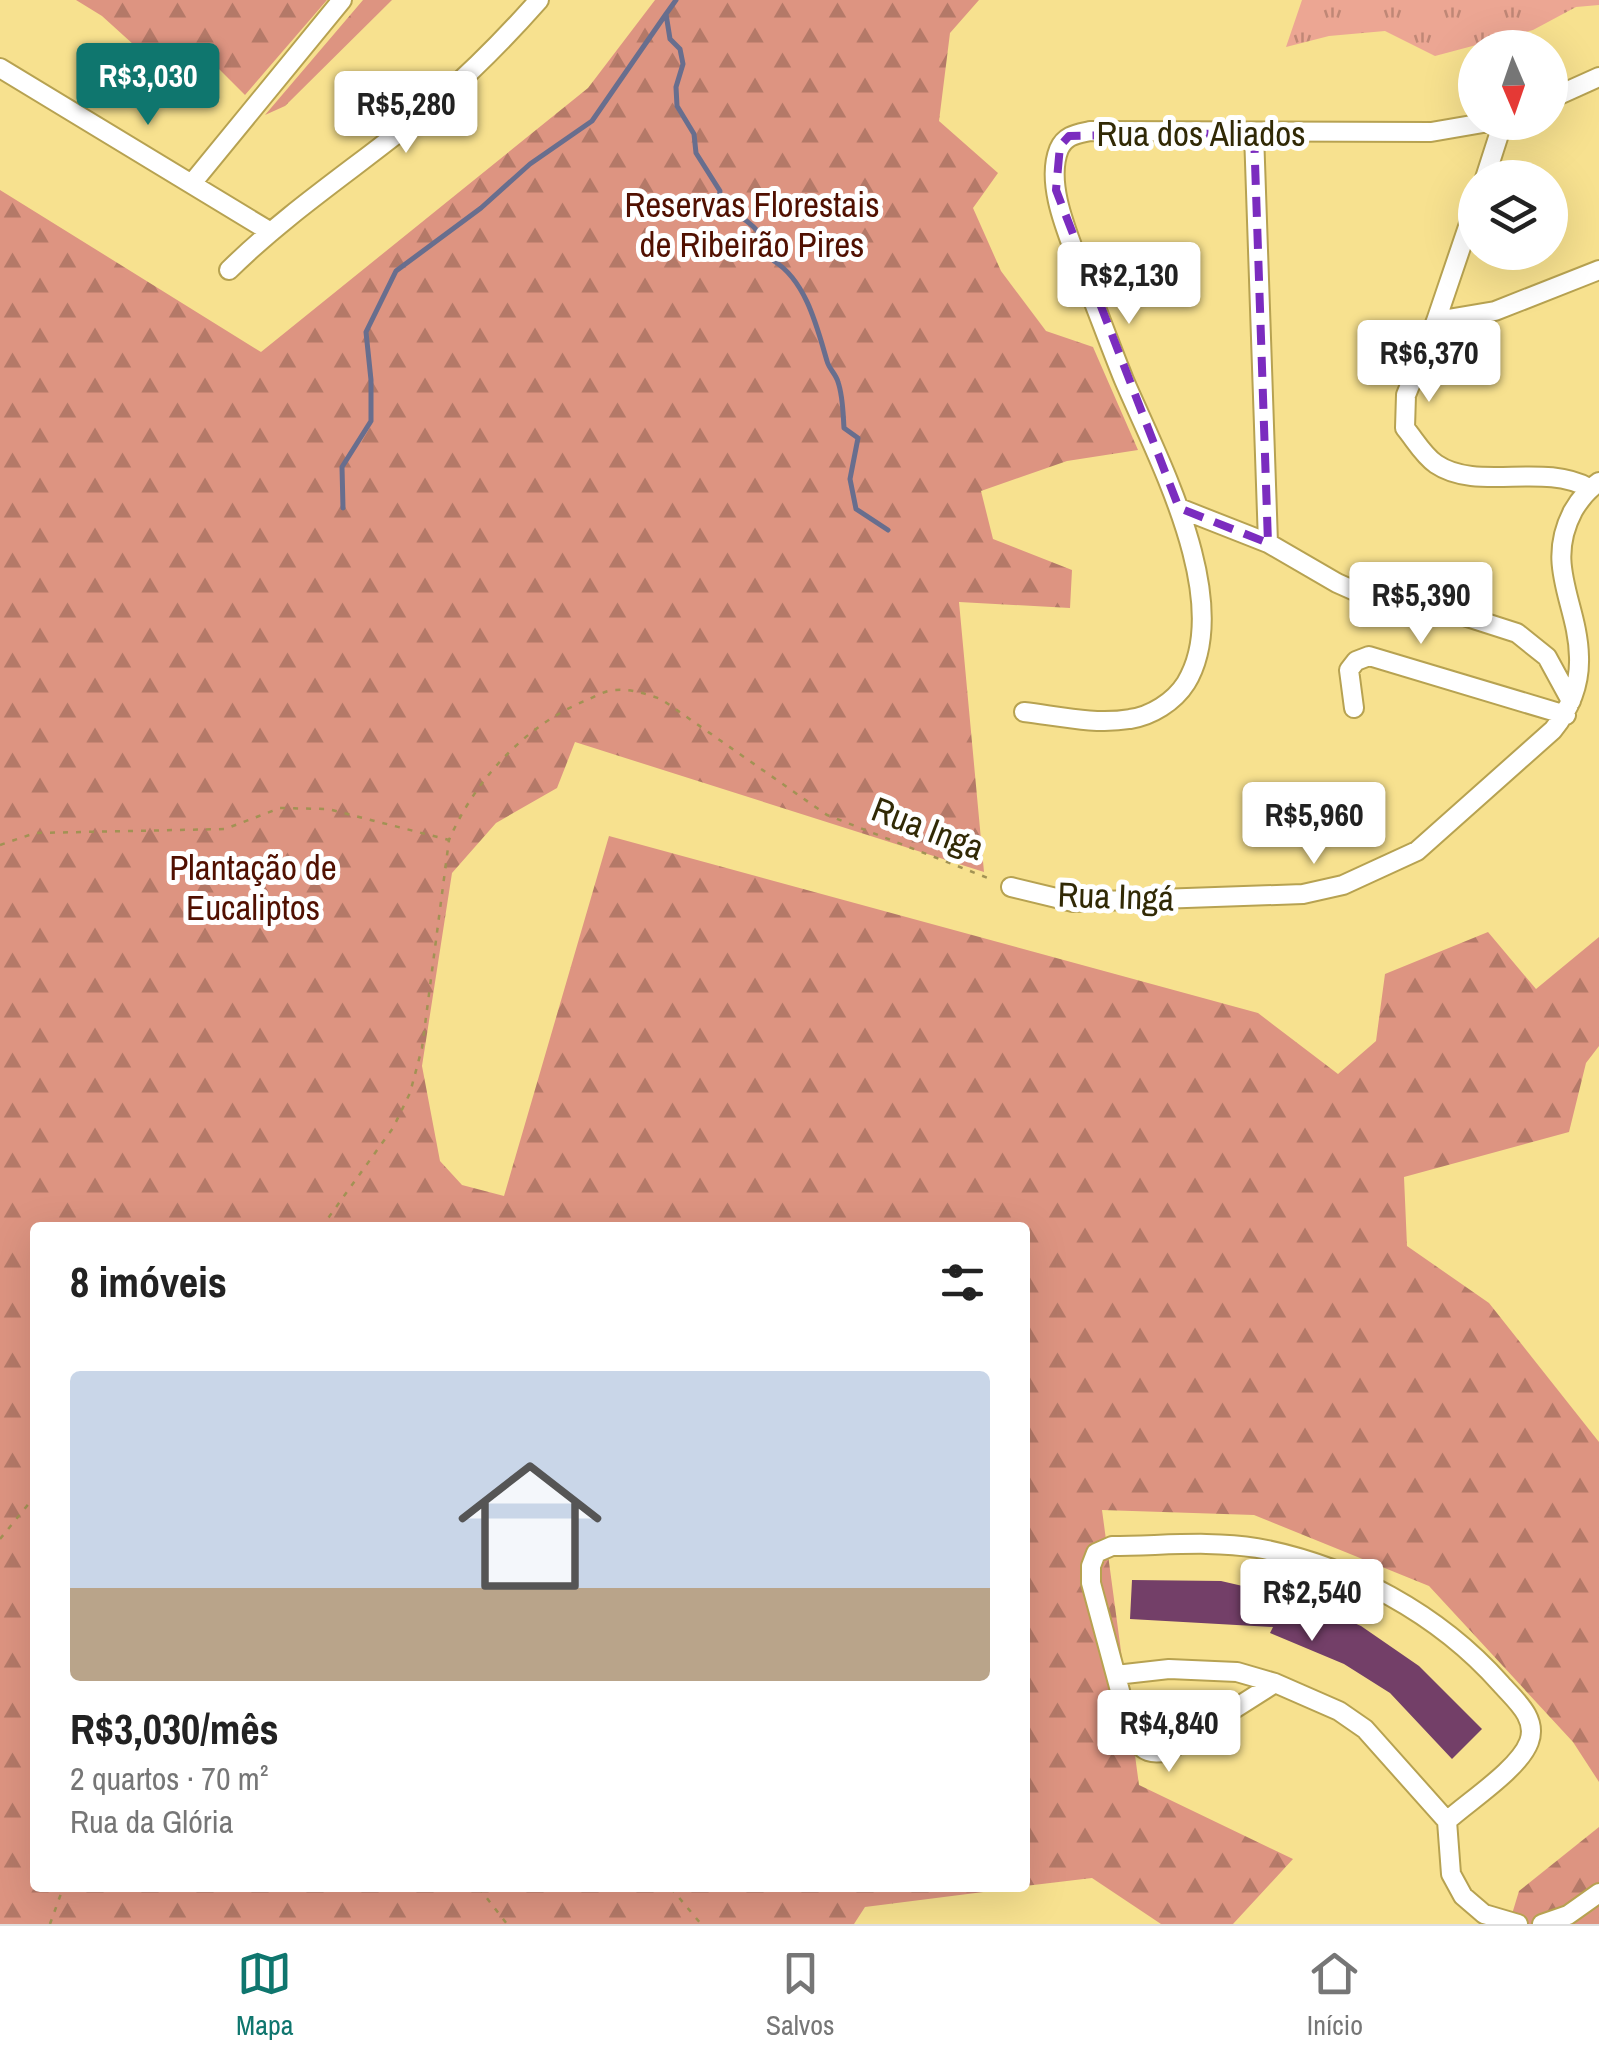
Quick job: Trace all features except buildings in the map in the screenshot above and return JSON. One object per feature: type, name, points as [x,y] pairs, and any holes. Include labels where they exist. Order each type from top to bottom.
[{"type":"street","points":[[193,182],[342,0]]},
{"type":"street","points":[[229,270],[269,231],[439,100],[499,46],[539,0]]},
{"type":"street","points":[[0,68],[269,231]]},
{"type":"street","points":[[1568,90],[1599,77]]},
{"type":"street","name":"Rua dos Aliados","points":[[1024,712],[1098,721],[1132,719],[1158,710],[1180,693],[1196,667],[1202,630],[1197,578],[1178,508],[1118,365],[1056,190],[1060,146],[1070,136],[1090,131],[1430,132],[1458,127]]},
{"type":"street","points":[[1254,133],[1268,543]]},
{"type":"street","points":[[1458,256],[1406,396],[1406,428],[1437,465],[1459,474],[1552,475],[1594,485],[1564,530],[1559,558],[1579,657],[1568,708]]},
{"type":"street","points":[[1436,321],[1495,312],[1599,270]]},
{"type":"street","points":[[1178,508],[1268,543],[1337,584],[1364,595],[1436,607],[1517,633],[1546,657],[1568,708]]},
{"type":"street","points":[[1354,708],[1349,670],[1369,656],[1568,708]]},
{"type":"street","name":"Rua Ingá","points":[[1012,887],[1073,902],[1303,894],[1342,885],[1416,852],[1553,730],[1568,708]]},
{"type":"street","points":[[1275,1683],[1168,1751],[1154,1754],[1142,1750],[1133,1739],[1091,1582],[1096,1553],[1112,1546],[1257,1548],[1319,1566],[1412,1608],[1492,1674],[1526,1711],[1532,1728],[1528,1744],[1517,1760],[1447,1821]]},
{"type":"street","points":[[1116,1675],[1204,1669],[1237,1672],[1275,1683],[1366,1728],[1447,1821],[1450,1874],[1463,1896],[1484,1914],[1518,1924]]},
{"type":"street","points":[[1542,1924],[1568,1915],[1599,1893]]},
{"type":"path","name":"Rua Inga","points":[[449,840],[461,813],[487,776],[530,733],[576,704],[612,690],[639,691],[661,699],[828,815],[1012,887]]},
{"type":"path","points":[[0,845],[35,833],[224,828],[280,808],[328,808],[449,840],[422,1048],[410,1094],[393,1128],[325,1222]]},
{"type":"path","points":[[0,1540],[30,1502]]},
{"type":"path","points":[[50,1924],[62,1892]]},
{"type":"path","points":[[482,1892],[507,1924]]},
{"type":"path","points":[[674,1892],[702,1924]]},
{"type":"highlighted area","points":[[1254,133],[1268,543],[1179,508],[1056,190],[1060,146],[1069,136]]},
{"type":"green space","points":[[76,0],[327,0],[245,95],[201,51],[166,74],[102,16]]},
{"type":"green space","points":[[363,0],[392,0],[285,106],[265,115]]},
{"type":"green space","points":[[655,0],[979,0],[950,33],[939,121],[998,173],[973,208],[1001,271],[1046,331],[1093,347],[1138,450],[1067,461],[981,491],[993,539],[1072,570],[1070,608],[959,602],[984,872],[575,742],[557,788],[496,823],[452,873],[422,1066],[440,1161],[462,1185],[504,1196],[609,836],[1258,1013],[1338,1074],[1376,1041],[1385,974],[1488,932],[1536,989],[1599,937],[1599,1046],[1586,1063],[1569,1132],[1404,1177],[1407,1246],[1489,1303],[1599,1442],[1599,1782],[1573,1742],[1429,1586],[1254,1515],[1102,1510],[1139,1785],[1293,1859],[1233,1924],[1161,1924],[1092,1878],[1030,1885],[1030,1222],[30,1222],[30,1892],[983,1892],[865,1907],[854,1924],[0,1924],[0,190],[261,352],[588,88]]},
{"type":"green space","points":[[1302,0],[1599,0],[1599,5],[1576,7],[1533,30],[1458,30],[1458,50],[1435,56],[1385,31],[1329,36],[1286,47]]},
{"type":"green space","points":[[1599,1827],[1599,1924],[1509,1924],[1519,1891]]},
{"type":"waterway","points":[[676,0],[666,14],[670,39],[680,49],[683,64],[676,87],[677,106],[694,134],[696,153],[720,191],[718,204],[753,226],[774,261],[802,292],[838,382],[844,428],[858,438],[850,479],[856,509],[888,530]]},
{"type":"waterway","points":[[343,508],[342,467],[371,421],[366,332],[396,271],[481,208],[530,164],[592,121],[666,14]]},
{"type":"park label","name":"Reservas Florestais de Ribeirão Pires","points":[[752,224]]},
{"type":"park label","name":"Plantação de Eucaliptos","points":[[253,887]]}]
